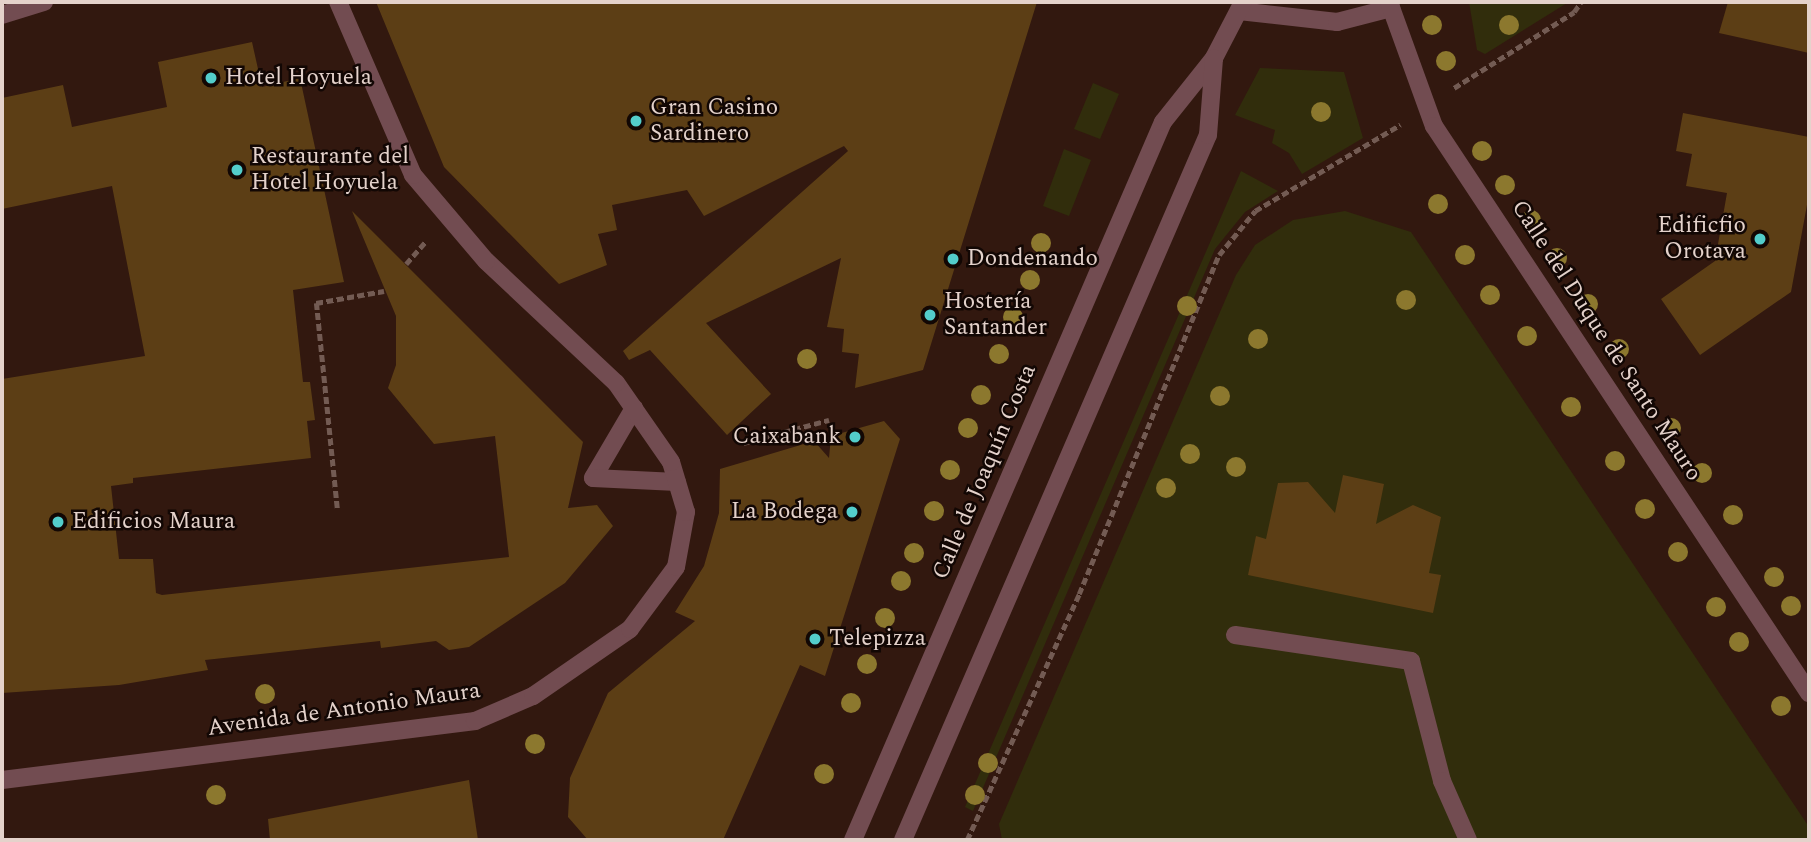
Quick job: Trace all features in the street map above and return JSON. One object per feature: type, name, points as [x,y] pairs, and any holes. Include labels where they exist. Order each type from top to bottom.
[{"type":"street","points":[[2,15],[44,2]]},
{"type":"street","name":"Avenida de Antonio Maura","points":[[2,780],[499,713],[630,629],[676,567],[686,512],[671,462],[634,408],[486,261],[413,175],[338,2]]},
{"type":"street","points":[[1241,6],[1337,22],[1395,9]]},
{"type":"street","name":"Calle de Joaquín Costa","points":[[853,840],[1163,122],[1214,58],[1241,6]]},
{"type":"street","name":"Calle del Duque de Santo Mauro","points":[[1395,9],[1426,105],[1809,693]]},
{"type":"street","name":"Calle de Joaquín Costa","points":[[903,840],[1208,135],[1214,58]]},
{"type":"street","points":[[634,408],[593,478],[677,482]]},
{"type":"street","points":[[1235,635],[1411,661],[1441,781],[1468,840]]},
{"type":"path","points":[[967,840],[1079,594],[1219,255],[1255,211],[1374,144],[1426,105],[1574,12],[1581,2]]},
{"type":"path","points":[[337,508],[316,303],[384,291]]},
{"type":"path","points":[[743,443],[829,420]]},
{"type":"shaded area","points":[[1469,2],[1567,3],[1485,54],[1477,50]]},
{"type":"shaded area","points":[[1260,68],[1344,72],[1363,138],[1302,174],[1289,153],[1272,143],[1275,130],[1235,115]]},
{"type":"shaded area","points":[[1093,83],[1119,94],[1100,139],[1074,129]]},
{"type":"shaded area","points":[[1064,149],[1091,160],[1069,216],[1043,206]]},
{"type":"shaded area","points":[[1241,171],[1278,191],[1245,212],[1215,249],[973,811],[965,807]]},
{"type":"shaded area","points":[[1345,211],[1411,232],[1809,827],[1809,840],[1002,840],[999,824],[1236,275],[1255,245],[1293,220]]},
{"type":"building","points":[[376,2],[1037,2],[923,370],[855,388],[859,354],[842,352],[844,329],[827,327],[841,258],[706,323],[771,394],[727,435],[650,350],[629,360],[623,351],[848,151],[844,146],[704,216],[687,190],[612,205],[617,230],[598,234],[607,265],[559,284],[444,167]]},
{"type":"building","points":[[1728,2],[1809,2],[1809,53],[1719,33]]},
{"type":"building","points":[[252,42],[262,87],[300,78],[344,282],[293,290],[303,382],[310,382],[315,420],[307,421],[311,458],[133,478],[133,483],[111,486],[119,559],[153,559],[156,593],[162,595],[509,557],[495,436],[434,444],[388,388],[396,365],[396,316],[352,211],[583,442],[568,508],[597,505],[613,526],[565,583],[469,647],[449,650],[436,641],[381,648],[380,641],[205,660],[208,670],[119,685],[2,693],[2,379],[145,356],[112,186],[2,209],[2,98],[63,85],[72,127],[167,107],[158,62]]},
{"type":"building","name":"Edificfio Orotava","points":[[1683,113],[1809,137],[1809,194],[1791,292],[1700,355],[1661,299],[1715,261],[1727,193],[1686,186],[1692,154],[1676,151]]},
{"type":"building","points":[[884,421],[900,439],[825,676],[800,665],[723,840],[588,840],[568,817],[570,778],[608,693],[695,621],[675,612],[704,566],[719,513],[720,469],[814,441],[829,458],[831,436]]},
{"type":"building","points":[[1343,475],[1384,484],[1376,524],[1413,505],[1441,517],[1429,573],[1441,575],[1433,613],[1248,575],[1256,536],[1266,539],[1278,483],[1308,482],[1335,513]]},
{"type":"building","points":[[469,780],[478,840],[270,840],[268,819]]},
{"type":"place","name":"Hotel Hoyuela","points":[[211,78]]},
{"type":"place","name":"Gran Casino Sardinero","points":[[636,121]]},
{"type":"place","name":"Restaurante del Hotel Hoyuela","points":[[237,170]]},
{"type":"place","name":"Edificfio Orotava","points":[[1760,239]]},
{"type":"place","name":"Dondenando","points":[[953,259]]},
{"type":"place","name":"Hostería Santander","points":[[930,315]]},
{"type":"place","name":"Caixabank","points":[[855,437]]},
{"type":"place","name":"La Bodega","points":[[852,512]]},
{"type":"place","name":"Edificios Maura","points":[[58,522]]},
{"type":"place","name":"Telepizza","points":[[815,639]]}]
